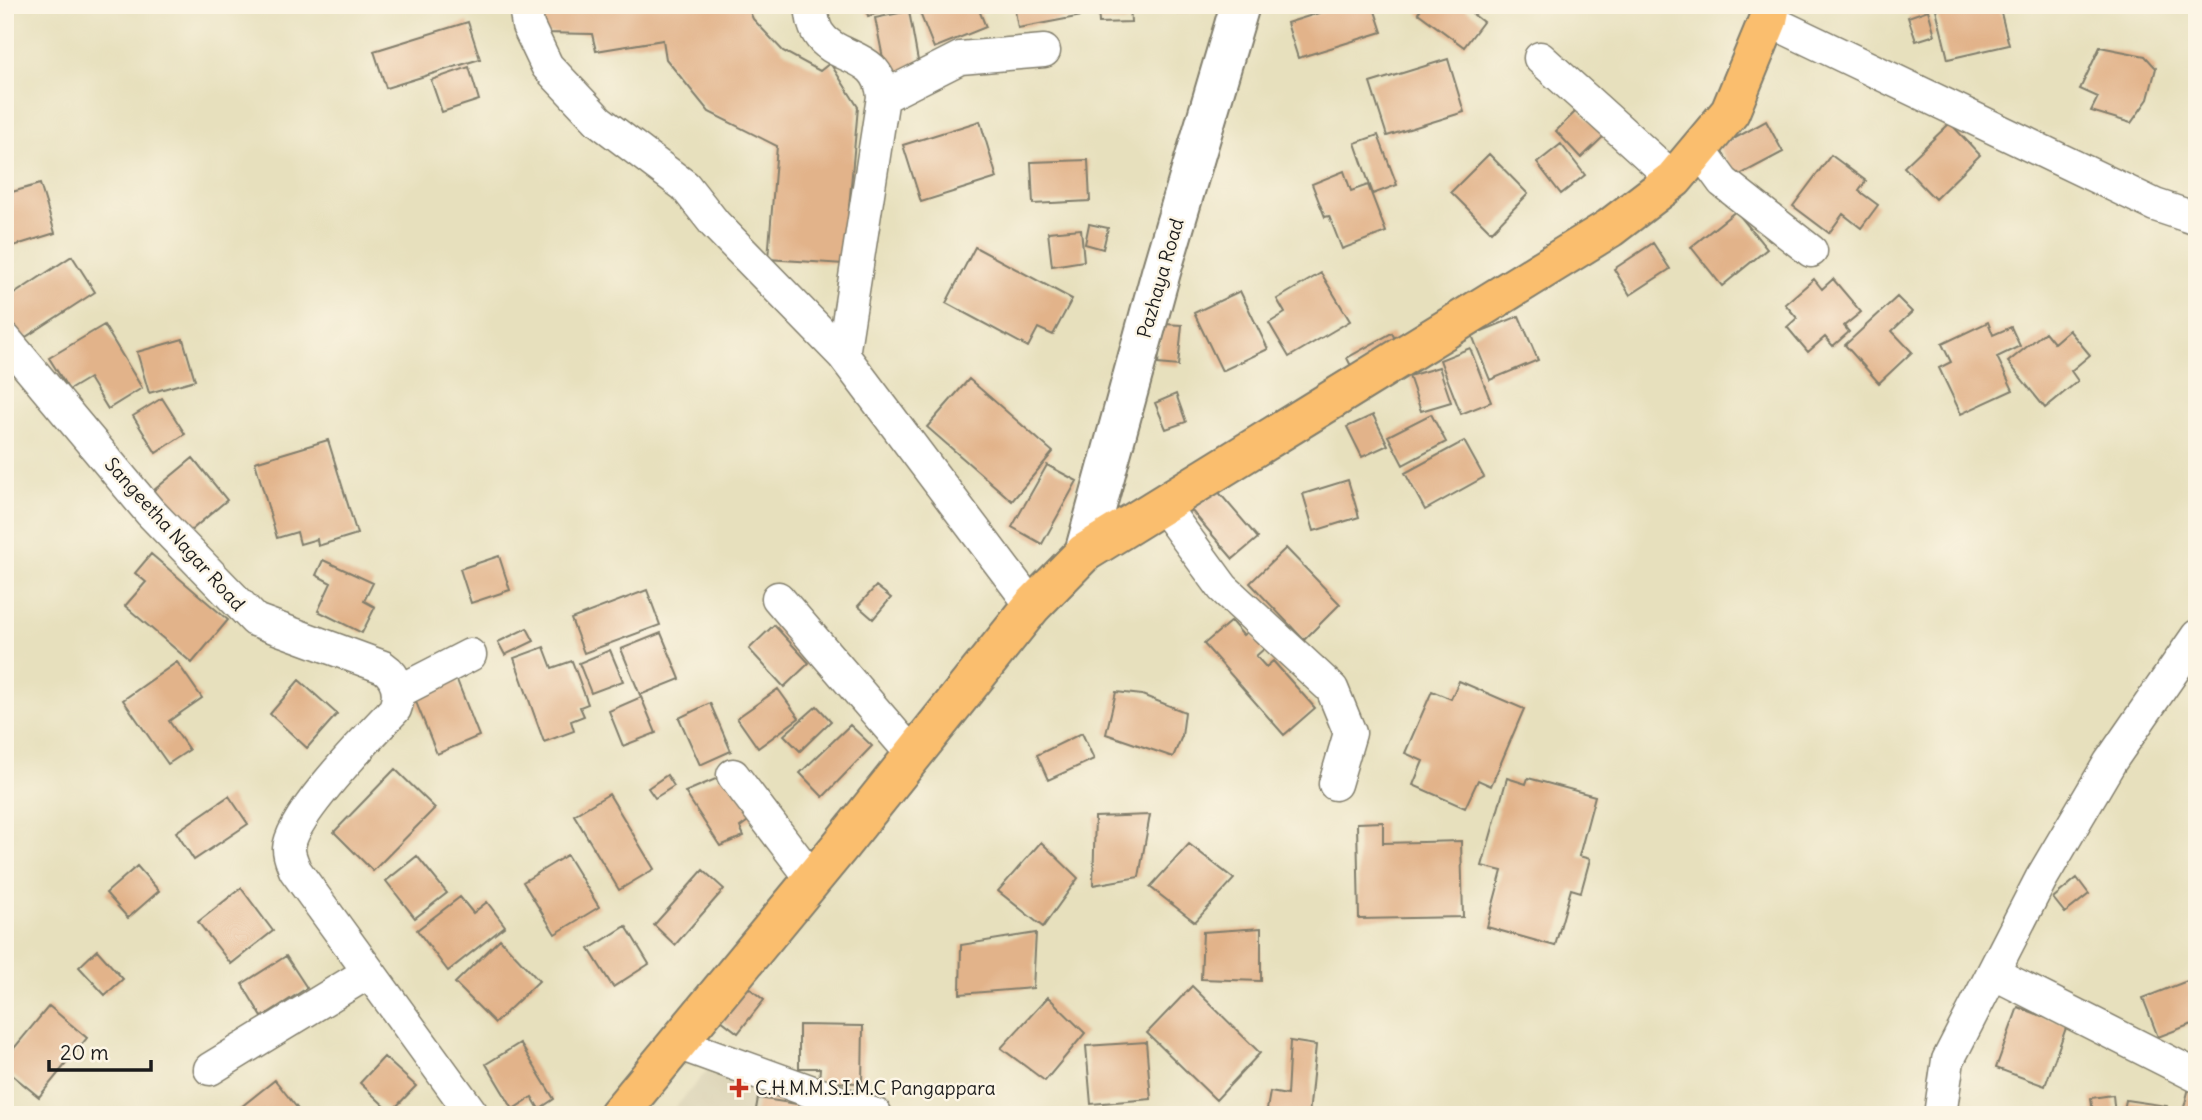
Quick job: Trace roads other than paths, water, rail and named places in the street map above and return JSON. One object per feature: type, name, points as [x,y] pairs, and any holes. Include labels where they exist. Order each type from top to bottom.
[{"type":"main road","points":[[618,1115],[813,880],[1031,606],[1084,553],[1610,228],[1674,179],[1730,113],[1769,12]]},
{"type":"street","points":[[525,5],[528,26],[547,66],[598,121],[685,186],[715,224],[843,355],[1031,606]]},
{"type":"street","points":[[811,5],[819,34],[825,41],[870,65],[879,78],[883,97],[843,355]]},
{"type":"street","name":"Pazhaya Road","points":[[1084,553],[1161,272],[1240,5]]},
{"type":"street","points":[[1769,12],[2143,199],[2197,219]]},
{"type":"street","points":[[883,97],[960,58],[1044,51]]},
{"type":"street","points":[[1540,58],[1674,179]]},
{"type":"street","points":[[1699,149],[1723,182],[1811,251]]},
{"type":"street","name":"Sangeetha Nagar Road","points":[[5,339],[150,512],[247,613],[264,625],[383,667],[394,677],[398,692]]},
{"type":"street","points":[[1163,506],[1223,588],[1332,689],[1350,733],[1335,784]]},
{"type":"street","points":[[778,598],[913,755]]},
{"type":"street","points":[[1940,1115],[1948,1060],[2041,879],[2110,762],[2197,636]]},
{"type":"street","points":[[470,655],[398,692],[395,709],[328,782],[294,831],[289,850],[295,870],[473,1115]]},
{"type":"street","points":[[733,775],[813,880]]},
{"type":"street","points":[[210,1069],[369,972]]},
{"type":"street","points":[[1993,973],[2197,1076]]},
{"type":"street","points":[[677,1043],[876,1115]]},
{"type":"place","name":"C.H.M.M.S.I.M.C Pangappara","points":[[739,1088]]}]
